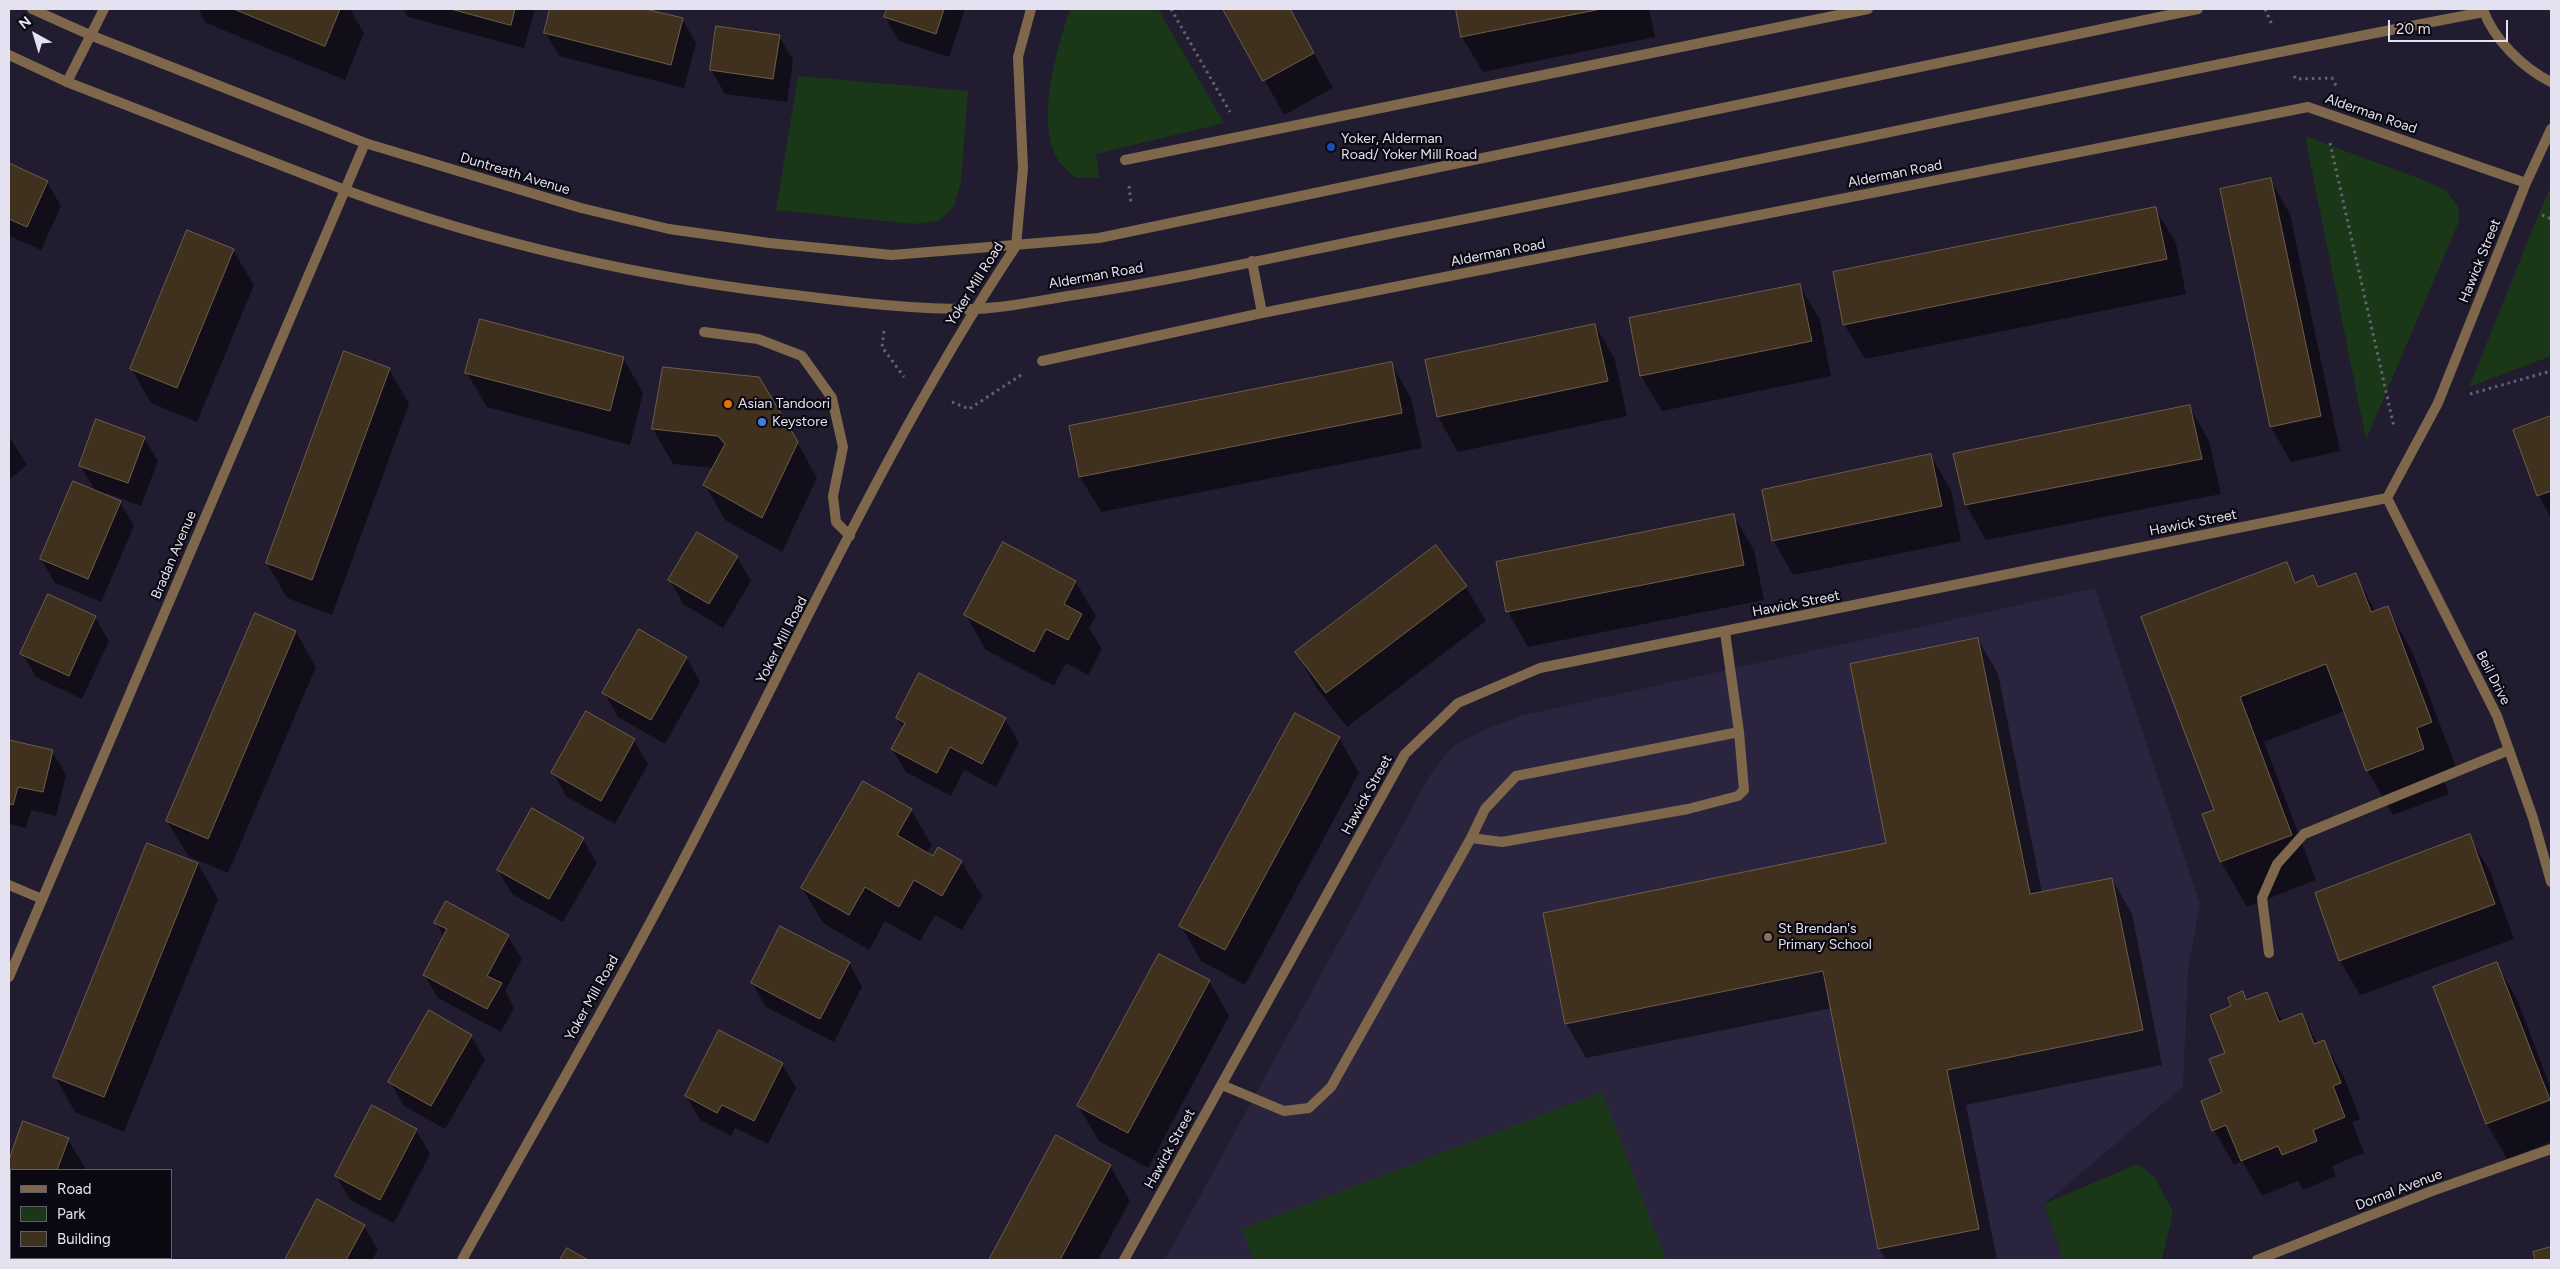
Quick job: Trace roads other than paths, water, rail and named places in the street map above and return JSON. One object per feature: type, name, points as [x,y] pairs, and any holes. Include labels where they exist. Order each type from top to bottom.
[{"type":"street","name":"Duntreath Avenue","points":[[32,9],[90,34],[365,143],[581,208],[669,229],[769,243],[892,255],[1016,246]]},
{"type":"street","points":[[67,82],[104,9]]},
{"type":"street","name":"Yoker Mill Road","points":[[462,1260],[682,863],[850,536],[928,391],[974,309],[1016,246],[1023,168],[1018,57],[1031,9]]},
{"type":"street","points":[[1125,160],[1868,9]]},
{"type":"street","points":[[1016,246],[1099,238],[1134,229],[2198,9]]},
{"type":"street","name":"Alderman Road","points":[[974,309],[1109,290],[2484,10],[2500,38],[2519,60],[2551,82]]},
{"type":"street","points":[[9,56],[67,82],[344,190],[383,204],[552,253],[646,274],[752,291],[888,306],[974,309]]},
{"type":"street","name":"Alderman Road","points":[[1042,361],[1262,313],[2308,107],[2526,183]]},
{"type":"street","name":"Hawick Street","points":[[1124,1260],[1405,754],[1458,703],[1540,668],[2387,498],[2438,403],[2526,183],[2551,128]]},
{"type":"street","name":"Bradan Avenue","points":[[9,977],[365,143]]},
{"type":"street","points":[[1252,260],[1262,313]]},
{"type":"street","points":[[704,332],[758,339],[802,356],[832,398],[843,447],[833,496],[836,522],[850,536]]},
{"type":"street","name":"Beil Drive","points":[[2387,498],[2497,716],[2533,818],[2551,882]]},
{"type":"street","points":[[1471,838],[1502,842],[1688,810],[1738,796],[1744,790],[1739,732],[1725,632]]},
{"type":"street","points":[[1222,1085],[1284,1110],[1309,1108],[1331,1087],[1471,838],[1485,808],[1516,776],[1739,732]]},
{"type":"street","points":[[2269,953],[2262,898],[2277,864],[2304,834],[2509,750]]},
{"type":"street","points":[[9,884],[42,899]]},
{"type":"street","name":"Dornal Avenue","points":[[2258,1260],[2432,1191],[2551,1149]]},
{"type":"place","name":"Yoker, Alderman Road/ Yoker Mill Road","points":[[1331,147]]},
{"type":"place","name":"Asian Tandoori","points":[[728,404]]},
{"type":"place","name":"Keystore","points":[[762,422]]},
{"type":"place","name":"St Brendan's Primary School","points":[[1768,937]]}]
